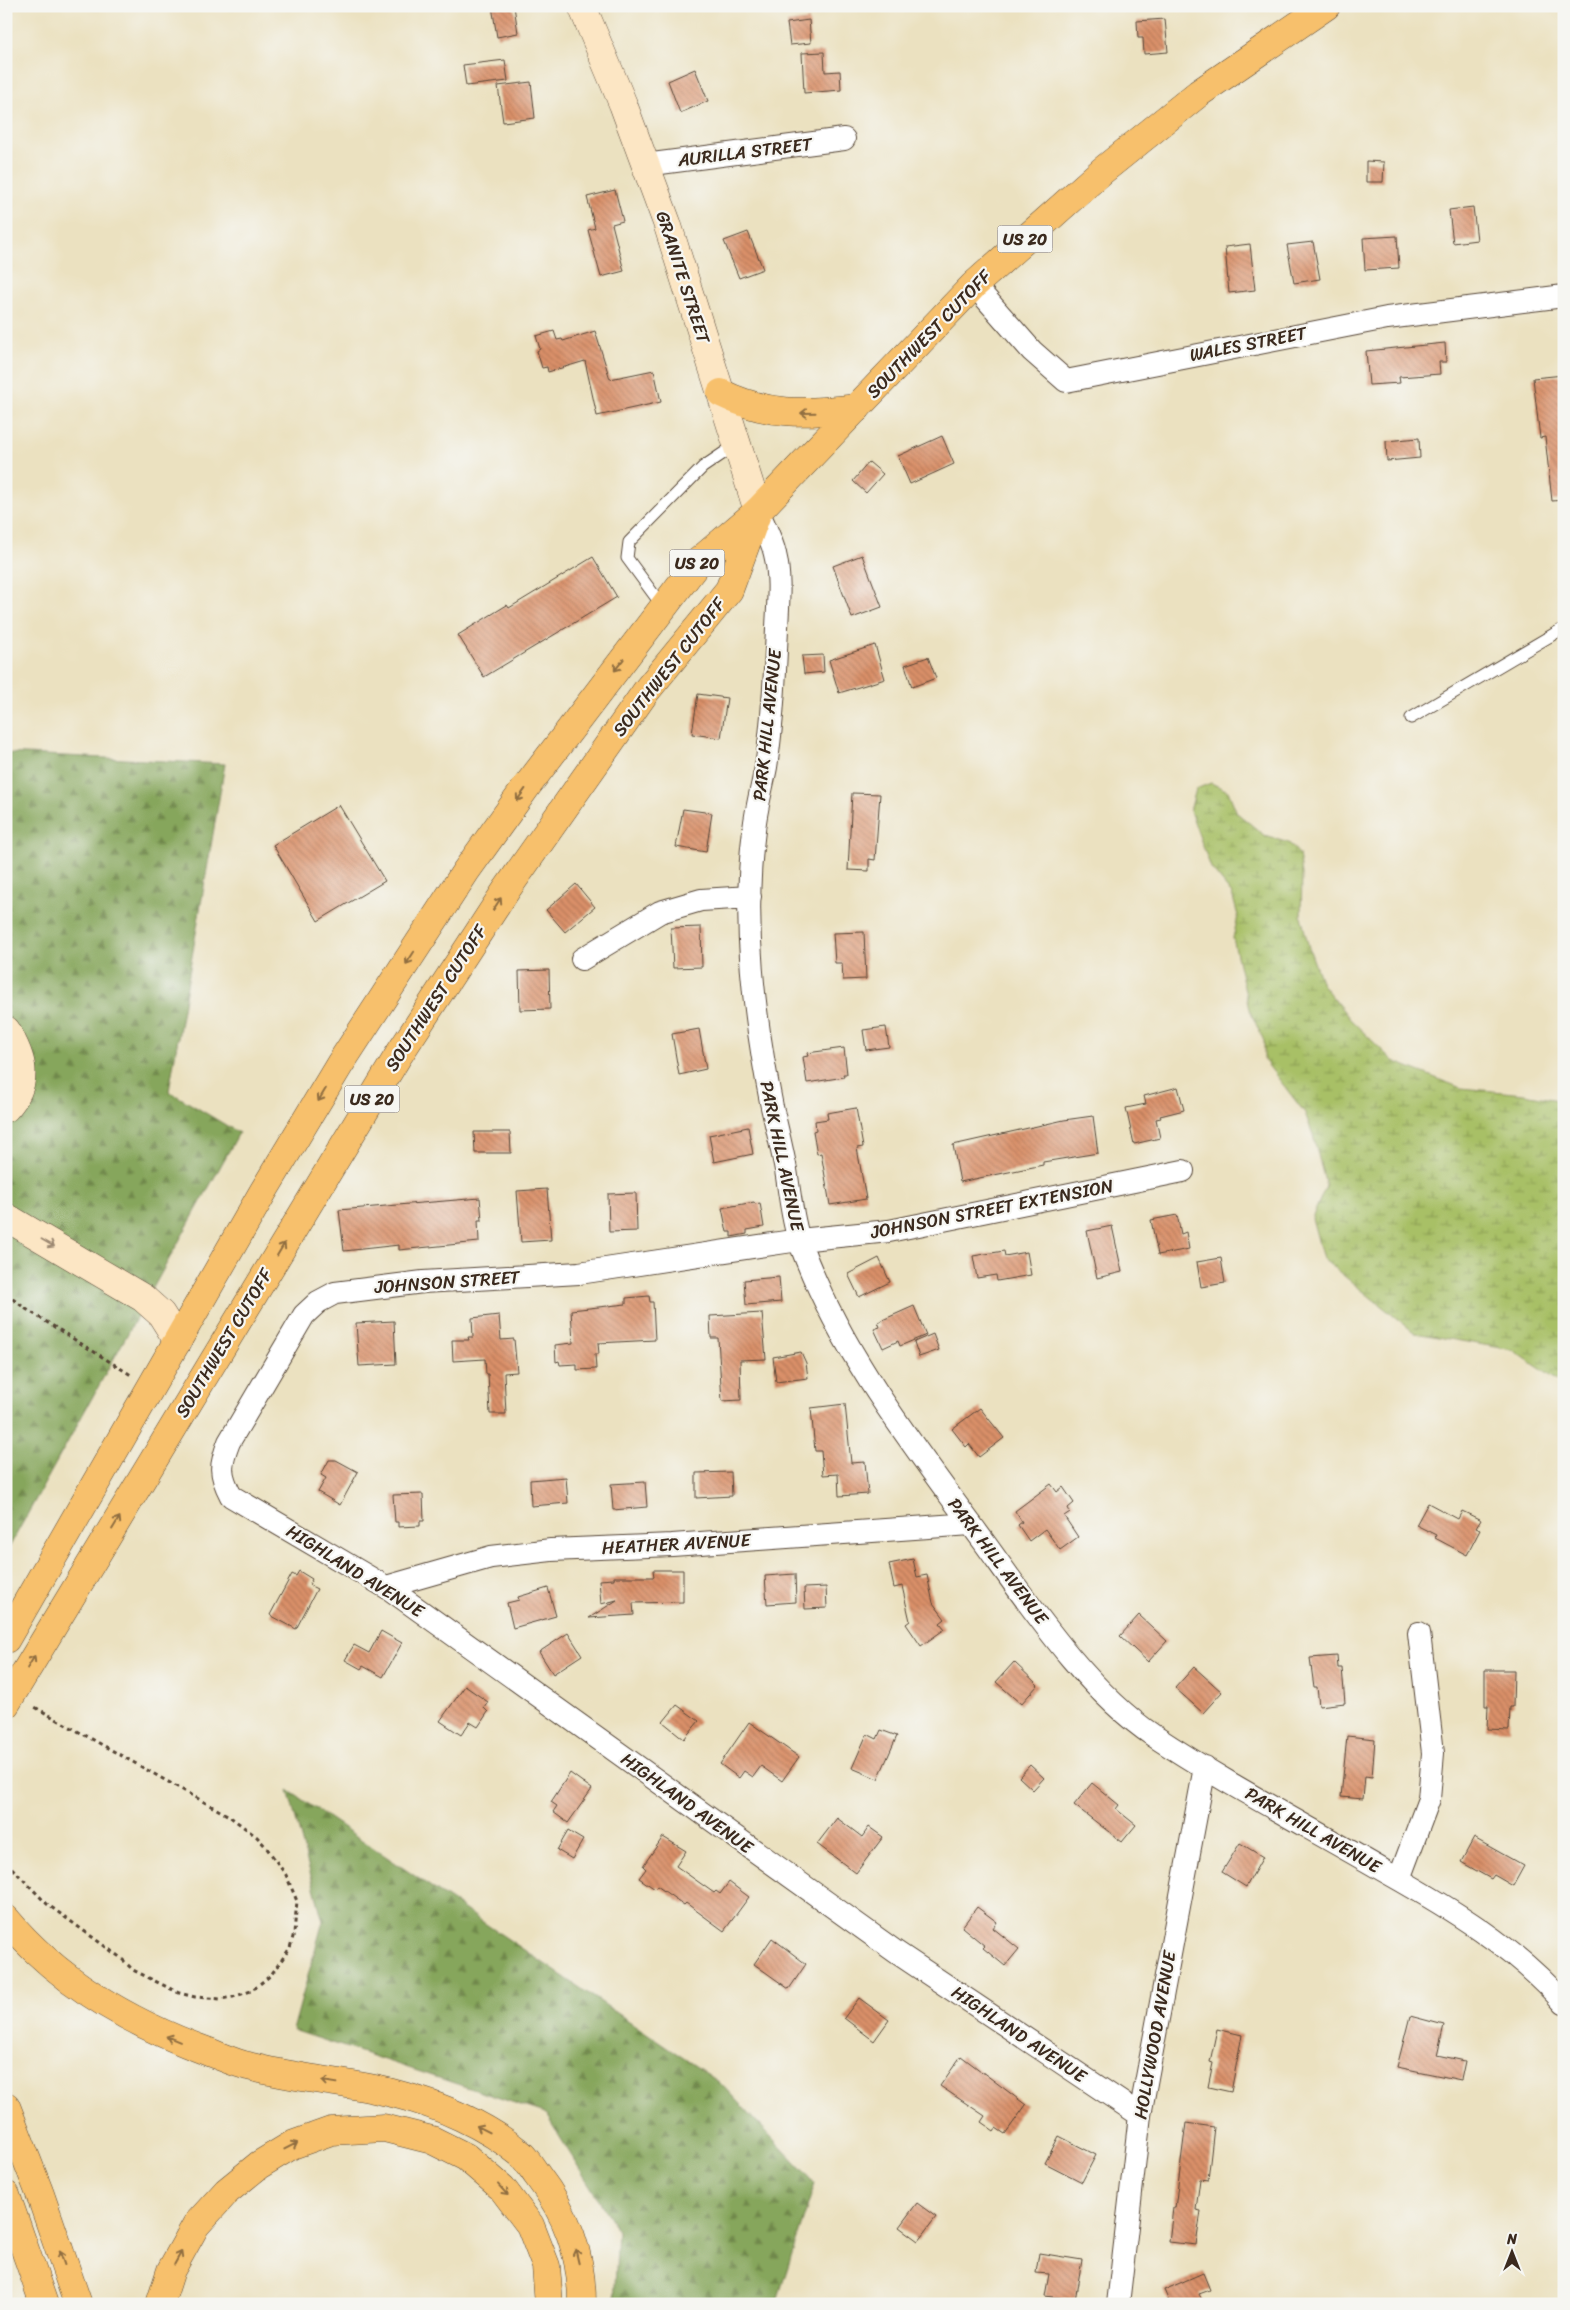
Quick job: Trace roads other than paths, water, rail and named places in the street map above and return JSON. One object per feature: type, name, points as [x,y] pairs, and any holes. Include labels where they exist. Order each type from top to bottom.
[{"type":"main road","name":"SOUTHWEST CUTOFF","points":[[6,1639],[278,1167],[340,1064],[466,871],[527,786],[698,562],[758,511],[974,285],[1102,171],[1199,92],[1326,6]]},
{"type":"main road","points":[[721,393],[743,404],[768,410],[808,414],[856,408]]},
{"type":"main road","name":"SOUTHWEST CUTOFF","points":[[10,1698],[398,1056],[507,889],[648,690],[729,590],[758,511]]},
{"type":"main road","points":[[432,924],[471,945]]},
{"type":"main road","points":[[6,1919],[56,1969],[85,1991],[123,2014],[170,2038],[247,2066],[395,2094],[438,2107],[490,2132],[522,2155],[550,2192],[572,2235],[582,2279],[582,2304]]},
{"type":"main road","points":[[6,2106],[40,2194],[78,2304]]},
{"type":"main road","points":[[160,2304],[171,2270],[196,2225],[227,2191],[259,2165],[292,2145],[331,2131],[384,2128],[432,2140],[466,2157],[502,2188],[530,2225],[546,2266],[549,2304]]},
{"type":"main road","points":[[6,2195],[44,2304]]},
{"type":"street","name":"GRANITE STREET","points":[[582,6],[624,104],[670,232],[758,511],[775,552]]},
{"type":"street","name":"AURILLA STREET","points":[[645,165],[844,139]]},
{"type":"street","name":"WALES STREET","points":[[974,285],[1032,350],[1066,381],[1387,318],[1564,296]]},
{"type":"street","name":"PARK HILL AVENUE","points":[[775,552],[778,598],[775,676],[767,763],[754,831],[749,937],[761,1051],[786,1172],[794,1222],[799,1240],[832,1317],[857,1363],[915,1450],[1042,1620],[1112,1701],[1152,1734],[1205,1768],[1444,1905],[1492,1938],[1561,1994]]},
{"type":"street","points":[[582,959],[660,912],[700,900],[750,897]]},
{"type":"street","points":[[6,1030],[19,1052],[22,1070],[20,1082],[6,1108]]},
{"type":"street","name":"JOHNSON STREET EXTENSION","points":[[799,1240],[889,1231],[1183,1171]]},
{"type":"street","points":[[6,1218],[144,1298],[161,1314],[178,1341]]},
{"type":"street","name":"JOHNSON STREET","points":[[231,1496],[222,1479],[221,1463],[229,1442],[304,1315],[318,1302],[335,1293],[423,1282],[579,1273],[799,1240]]},
{"type":"street","name":"HIGHLAND AVENUE","points":[[231,1496],[386,1587],[896,1952],[1140,2115]]},
{"type":"street","name":"HEATHER AVENUE","points":[[386,1587],[491,1557],[550,1550],[672,1545],[971,1524]]},
{"type":"street","points":[[1399,1879],[1429,1799],[1433,1753],[1419,1633]]},
{"type":"street","name":"HOLLYWOOD AVENUE","points":[[1118,2304],[1140,2115],[1205,1768]]},
{"type":"lane","points":[[663,607],[627,558],[630,542],[703,467],[737,444]]},
{"type":"lane","points":[[1411,718],[1564,628]]}]
